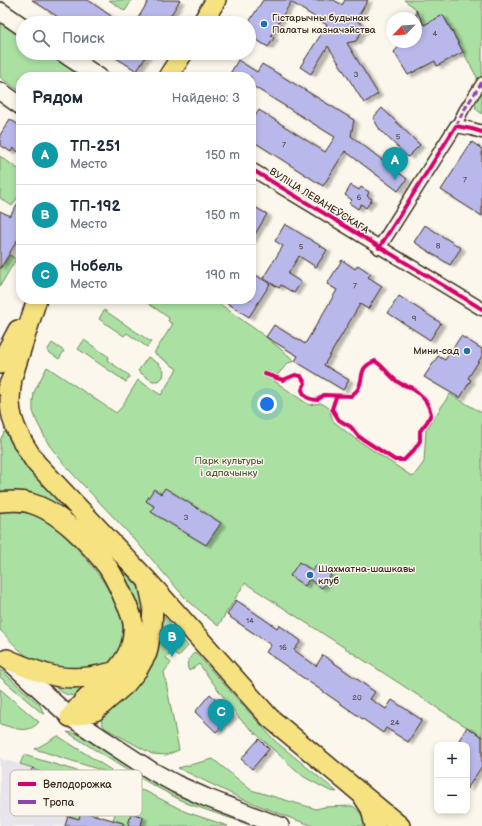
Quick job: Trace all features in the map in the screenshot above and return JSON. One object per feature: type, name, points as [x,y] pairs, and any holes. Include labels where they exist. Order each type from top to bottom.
[{"type":"main road","points":[[206,16],[216,0]]},
{"type":"main road","points":[[0,11],[16,22]]},
{"type":"main road","points":[[74,60],[92,72]]},
{"type":"main road","points":[[171,72],[179,60]]},
{"type":"main road","points":[[0,92],[16,103]]},
{"type":"main road","points":[[0,342],[31,304]]},
{"type":"main road","points":[[0,404],[6,371],[33,304]]},
{"type":"main road","points":[[6,371],[13,421],[21,440],[36,463],[148,581],[270,718],[400,826]]},
{"type":"main road","points":[[0,502],[14,501],[31,503],[47,510],[64,522],[83,540],[107,567],[117,583],[130,611],[134,633],[130,647],[124,659],[113,672],[84,700],[70,717]]},
{"type":"main road","points":[[70,717],[95,711],[126,684],[138,669],[147,653],[152,628],[153,605],[148,581]]},
{"type":"main road","points":[[3,656],[31,670],[66,678],[82,679],[113,672]]},
{"type":"main road","points":[[3,656],[70,717],[147,768],[176,784],[205,797],[280,826]]},
{"type":"main road","points":[[364,797],[371,809],[374,826]]},
{"type":"street","points":[[379,248],[482,82]]},
{"type":"street","points":[[456,126],[482,132]]},
{"type":"street","name":"ВУЛІЦА ЛЕВАНЕЎСКАГА","points":[[256,172],[314,206],[379,248],[482,309]]},
{"type":"shaded area","points":[[0,757],[1,759],[33,768],[32,770],[10,770],[10,816],[68,816],[65,826],[0,826]]},
{"type":"green space","points":[[109,0],[132,0],[125,11]]},
{"type":"green space","points":[[404,0],[482,0],[482,82],[479,81],[443,15],[424,25],[422,21],[422,12],[417,12],[415,8]]},
{"type":"green space","points":[[0,23],[16,33],[16,60],[56,60],[74,72],[16,72],[16,88],[0,77]]},
{"type":"green space","points":[[482,89],[482,114],[476,109],[475,101]]},
{"type":"green space","points":[[0,156],[16,167],[16,200],[12,206],[0,198]]},
{"type":"green space","points":[[10,255],[16,259],[0,286],[0,271]]},
{"type":"green space","name":"Парк культуры і адпачынку","points":[[149,304],[220,304],[266,337],[295,361],[288,363],[273,380],[309,405],[321,403],[329,408],[333,421],[353,437],[413,477],[424,462],[426,430],[450,394],[482,413],[482,737],[245,583],[218,626],[186,599],[136,541],[69,470],[49,445],[33,411],[34,392],[47,367],[116,413],[121,408],[138,380],[161,395],[177,369],[154,353],[173,324],[168,321],[169,318]]},
{"type":"green space","points":[[104,310],[151,342],[147,347],[127,333],[124,336],[99,319]]},
{"type":"green space","points":[[84,340],[109,357],[107,360],[130,376],[126,382],[78,349]]},
{"type":"green space","points":[[52,343],[64,351],[59,359],[47,351]]},
{"type":"green space","points":[[148,357],[159,364],[164,371],[163,377],[159,381],[152,381],[138,371]]},
{"type":"green space","points":[[5,431],[19,455],[30,469],[140,589],[145,604],[146,621],[140,639],[78,526],[56,504],[40,496],[28,492],[0,491],[0,440]]},
{"type":"green space","points":[[11,511],[36,515],[56,528],[87,559],[113,598],[121,618],[123,636],[118,652],[104,667],[95,669],[70,670],[51,668],[34,661],[27,656],[0,630],[0,512]]},
{"type":"green space","points":[[158,610],[188,646],[178,657],[173,651],[166,658],[171,663],[164,672],[179,750],[166,755],[152,754],[105,728],[101,718]]},
{"type":"green space","points":[[195,652],[275,741],[337,792],[330,791],[304,777],[239,718],[199,664],[189,671],[187,666],[188,661]]},
{"type":"green space","points":[[0,669],[40,705],[44,715],[0,677]]},
{"type":"green space","points":[[49,682],[94,684],[81,693],[71,695],[62,692]]},
{"type":"green space","points":[[0,689],[39,722],[35,726],[26,729],[16,729],[0,724]]},
{"type":"green space","points":[[67,732],[78,734],[134,770],[127,770]]},
{"type":"green space","points":[[58,736],[111,770],[101,770],[35,749]]},
{"type":"green space","points":[[24,755],[74,770],[36,770],[20,764]]},
{"type":"green space","points":[[213,759],[251,790],[316,809],[324,807],[353,806],[362,815],[366,826],[314,826],[240,798],[178,768]]},
{"type":"green space","points":[[142,775],[158,785],[196,803],[250,825],[186,803],[142,779]]},
{"type":"green space","points":[[142,790],[186,812],[228,826],[141,826],[143,817],[140,816],[142,816]]},
{"type":"green space","points":[[70,816],[80,816],[79,819]]},
{"type":"green space","points":[[114,816],[131,816],[128,826],[123,826],[123,823],[113,820]]},
{"type":"building","points":[[32,0],[88,0],[111,16],[56,16]]},
{"type":"building","points":[[149,0],[180,0],[170,16],[139,16]]},
{"type":"building","points":[[263,0],[334,0],[342,5],[345,0],[368,0],[356,20],[365,26],[356,41],[347,43],[378,94],[364,103],[328,46],[311,74],[300,67],[327,25],[291,2],[271,35],[274,38],[268,47],[256,39],[256,16],[253,16]]},
{"type":"building","points":[[443,15],[463,52],[437,66],[435,61],[408,75],[394,52],[398,48],[422,48],[422,21],[424,25]]},
{"type":"building","points":[[119,60],[144,60],[137,71]]},
{"type":"building","points":[[238,60],[257,72],[262,64],[354,120],[351,136],[407,179],[398,191],[345,151],[323,186],[256,143],[256,114],[259,110],[325,152],[335,137],[256,88],[256,72],[231,72]]},
{"type":"building","points":[[382,108],[420,145],[408,157],[380,130],[373,118]]},
{"type":"building","points":[[10,119],[16,123],[16,150],[13,148],[11,152],[0,145],[0,135]]},
{"type":"building","points":[[472,142],[482,149],[482,216],[441,190]]},
{"type":"building","points":[[351,185],[359,190],[361,187],[369,192],[367,196],[372,199],[366,208],[361,204],[358,209],[349,203],[352,200],[345,195]]},
{"type":"building","points":[[16,206],[16,242],[0,269],[0,211],[10,216]]},
{"type":"building","points":[[256,208],[267,214],[256,233]]},
{"type":"building","points":[[285,224],[327,250],[316,267],[299,256],[288,274],[301,282],[294,293],[281,285],[279,288],[263,278],[283,246],[275,241]]},
{"type":"building","points":[[425,225],[461,248],[450,265],[414,242]]},
{"type":"building","points":[[342,260],[355,269],[358,265],[371,274],[368,277],[382,286],[368,309],[360,304],[324,365],[349,380],[343,390],[295,361],[298,356],[266,337],[274,325],[305,344],[337,290],[327,284]]},
{"type":"building","points":[[256,275],[270,284],[249,317],[229,304],[256,304]]},
{"type":"building","points":[[399,296],[441,323],[430,340],[388,313]]},
{"type":"building","points":[[461,336],[482,349],[482,356],[468,378],[471,380],[460,398],[424,377],[438,356],[445,360]]},
{"type":"building","points":[[165,488],[221,523],[206,545],[151,512],[154,506],[146,501],[154,489],[161,494]]},
{"type":"building","name":"Шахматна-шашкавы клуб","points":[[299,562],[313,571],[316,565],[331,575],[322,588],[309,579],[305,586],[290,576]]},
{"type":"building","points":[[236,600],[277,628],[279,625],[301,641],[294,650],[316,666],[323,655],[375,692],[370,699],[386,709],[392,700],[422,720],[408,742],[386,728],[383,733],[266,652],[271,645],[227,615]]},
{"type":"building","points":[[210,694],[233,716],[216,732],[195,712]]},
{"type":"building","points":[[467,727],[482,737],[482,766],[470,784],[470,742],[458,742]]},
{"type":"building","points":[[259,739],[269,749],[252,769],[241,759]]},
{"type":"building","points":[[68,816],[79,819],[80,816],[98,816],[123,823],[123,826],[65,826]]},
{"type":"building","points":[[130,816],[143,817],[141,826],[128,826]]},
{"type":"marked path","points":[[456,126],[464,110],[482,82]]},
{"type":"cycle path","points":[[379,248],[456,126],[482,132]]},
{"type":"cycle path","points":[[256,172],[482,309]]},
{"type":"cycle path","points":[[265,374],[283,380],[295,375],[301,376],[305,383],[302,390],[308,398],[317,400],[324,395],[351,396],[358,389],[362,373],[366,367],[375,361],[382,366],[397,382],[418,392],[428,405],[431,414],[420,431],[420,441],[414,450],[404,460],[395,460],[358,436],[351,427],[339,420],[332,409],[336,397]]},
{"type":"place","name":"Гістарычны будынак Палаты казначэйства","points":[[264,24]]},
{"type":"place","name":"ТП-251","points":[[395,180]]},
{"type":"place","name":"Мини-сад","points":[[467,351]]},
{"type":"place","name":"Шахматна-шашкавы клуб","points":[[310,575]]},
{"type":"place","name":"ТП-192","points":[[172,657]]},
{"type":"place","name":"Нобель","points":[[221,732]]}]
